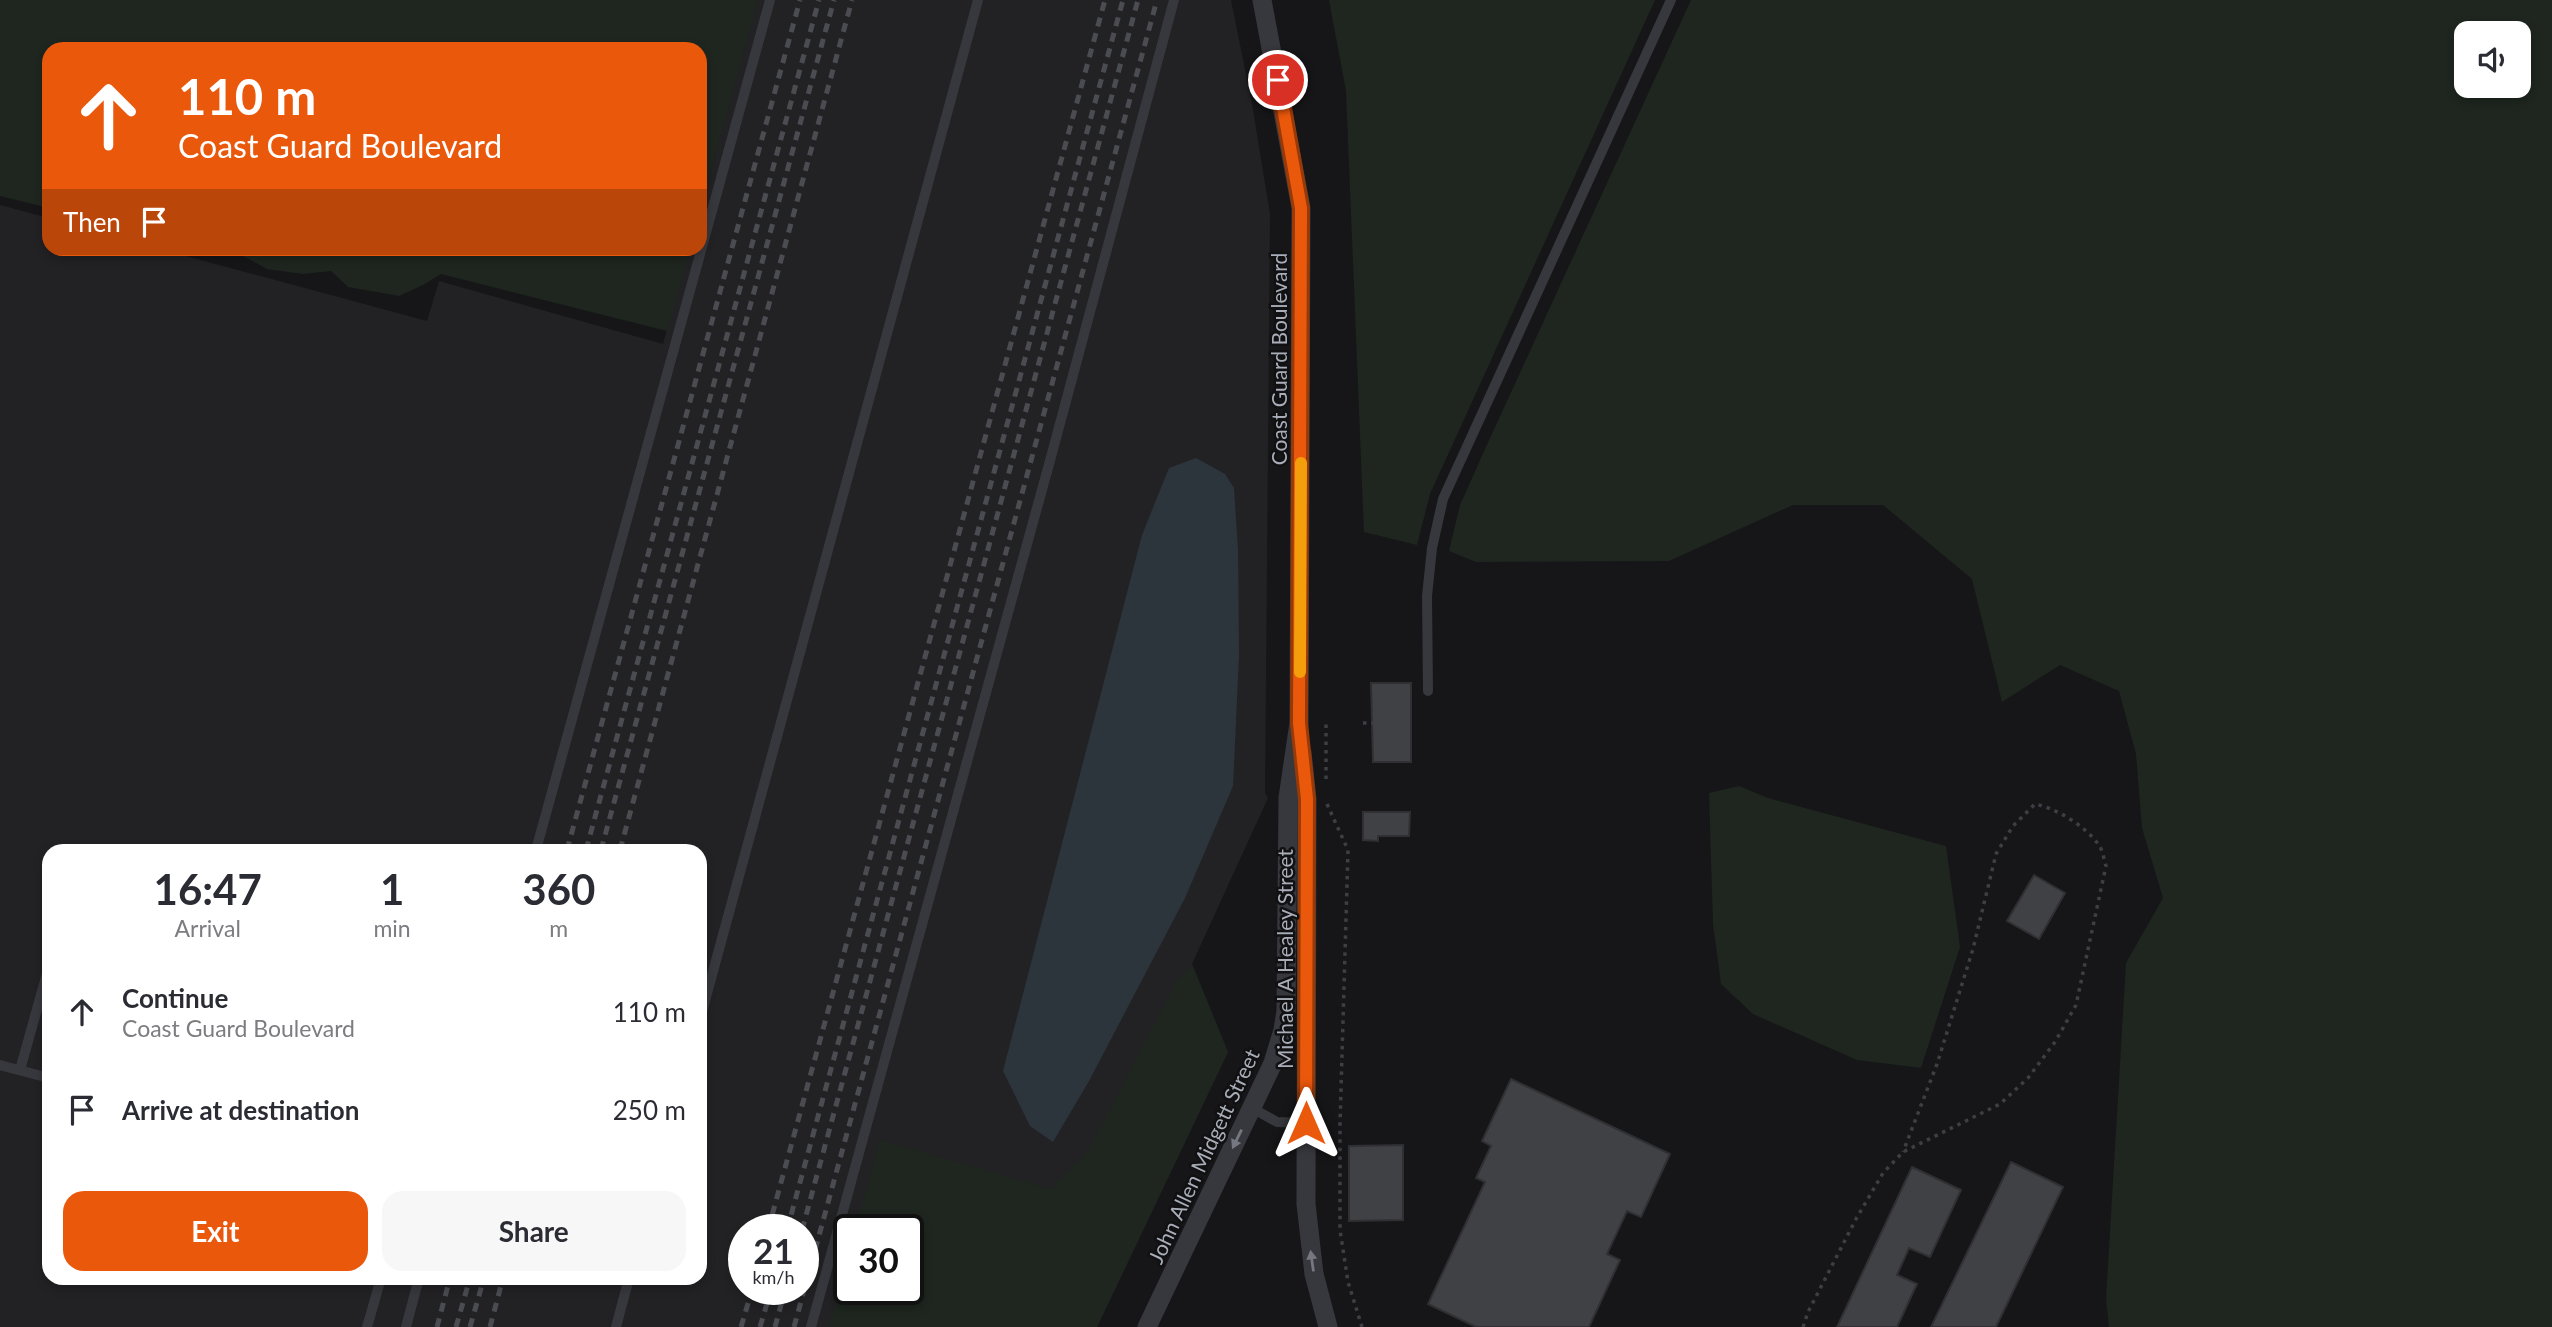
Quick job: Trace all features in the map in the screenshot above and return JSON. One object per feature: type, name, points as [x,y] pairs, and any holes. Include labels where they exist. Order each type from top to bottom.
[{"type":"street","name":"Coast Guard Boulevard","points":[[1262,0],[1301,208],[1299,723],[1307,799]]},
{"type":"street","name":"John Allen Midgett Street","points":[[1147,1327],[1273,1063],[1283,1030],[1286,1011],[1285,958],[1307,799]]},
{"type":"street","name":"Michael A Healey Street","points":[[1307,799],[1306,1204],[1316,1284],[1328,1327]]},
{"type":"lane","points":[[707,229],[770,0]]},
{"type":"lane","points":[[707,993],[978,0]]},
{"type":"lane","points":[[811,1327],[1045,481],[1174,0]]},
{"type":"lane","points":[[1428,691],[1427,596],[1432,548],[1443,499],[1671,0]]},
{"type":"lane","points":[[538,844],[700,256]]},
{"type":"lane","points":[[20,1070],[42,991]]},
{"type":"lane","points":[[0,1065],[42,1076]]},
{"type":"lane","points":[[1252,1108],[1277,1122],[1306,1123]]},
{"type":"lane","points":[[367,1327],[379,1285]]},
{"type":"lane","points":[[405,1327],[417,1285]]},
{"type":"lane","points":[[616,1327],[627,1285]]},
{"type":"path","points":[[1326,723],[1326,787]]},
{"type":"path","points":[[1363,723],[1373,723]]},
{"type":"path","points":[[1307,799],[1348,850],[1340,1124],[1340,1230],[1348,1282],[1362,1327]]},
{"type":"path","points":[[1803,1327],[1808,1312],[1856,1219],[1883,1173],[1903,1152],[2000,1104],[2028,1078],[2055,1042],[2076,1005],[2106,866],[2101,847],[2082,828],[2049,807],[2035,804],[2013,826],[1996,854],[1973,949],[1937,1063],[1903,1152]]},
{"type":"shaded area","points":[[0,0],[758,0],[707,185],[707,42],[42,42],[42,206],[0,196]]},
{"type":"shaded area","points":[[757,0],[1231,0],[1270,214],[1265,793],[1268,798],[1192,964],[1228,1052],[1097,1327],[0,1327],[0,205],[42,216],[42,256],[186,256],[427,321],[439,281],[663,344],[687,256],[707,256],[707,184]]},
{"type":"shaded area","points":[[1329,0],[1655,0],[1430,494],[1417,545],[1364,532],[1346,91]]},
{"type":"shaded area","points":[[1691,0],[2552,0],[2552,1327],[2109,1327],[2106,1299],[2126,963],[2163,898],[2142,828],[2136,754],[2119,691],[2060,665],[2002,702],[1972,579],[1883,505],[1793,505],[1669,561],[1476,562],[1449,551],[1460,505]]},
{"type":"shaded area","points":[[243,256],[688,256],[667,331],[441,274],[399,296],[348,287],[331,271],[303,274],[267,269]]},
{"type":"shaded area","points":[[1196,458],[1225,474],[1234,488],[1238,550],[1239,655],[1233,786],[1185,898],[1089,1081],[1053,1142],[1030,1126],[1003,1071],[1142,535],[1169,468]]},
{"type":"shaded area","points":[[1739,786],[1768,798],[1946,846],[1960,947],[1921,1068],[1857,1060],[1753,1014],[1721,984],[1713,924],[1709,793]]},
{"type":"shaded area","points":[[1192,964],[1228,1052],[1097,1327],[829,1327],[835,1305],[924,1305],[924,1214],[859,1214],[880,1140],[1051,1189],[1088,1151],[1177,981]]},
{"type":"building","points":[[1371,683],[1411,683],[1411,762],[1373,762]]},
{"type":"building","points":[[1363,812],[1410,812],[1409,836],[1378,836],[1378,841],[1363,840]]},
{"type":"building","points":[[2034,875],[2065,893],[2039,939],[2007,921]]},
{"type":"building","points":[[1511,1079],[1670,1154],[1641,1217],[1627,1211],[1607,1254],[1620,1260],[1589,1327],[1476,1327],[1428,1304],[1485,1182],[1476,1178],[1491,1146],[1482,1141]]},
{"type":"building","points":[[1403,1145],[1403,1220],[1349,1221],[1349,1146]]},
{"type":"building","points":[[2011,1162],[2063,1187],[1996,1327],[1931,1327]]},
{"type":"building","points":[[1912,1167],[1961,1190],[1930,1257],[1909,1248],[1897,1275],[1917,1284],[1897,1327],[1837,1327]]},
{"type":"railway","points":[[569,844],[800,0]]},
{"type":"railway","points":[[588,844],[819,0]]},
{"type":"railway","points":[[603,844],[834,0]]},
{"type":"railway","points":[[622,844],[852,0]]},
{"type":"railway","points":[[772,1214],[1105,0]]},
{"type":"railway","points":[[791,1214],[1123,0]]},
{"type":"railway","points":[[806,1214],[1138,0]]},
{"type":"railway","points":[[794,1327],[1157,0]]},
{"type":"railway","points":[[437,1327],[448,1285]]},
{"type":"railway","points":[[456,1327],[468,1285]]},
{"type":"railway","points":[[470,1327],[482,1285]]},
{"type":"railway","points":[[490,1327],[501,1285]]},
{"type":"railway","points":[[741,1327],[748,1305]]},
{"type":"railway","points":[[760,1327],[767,1305]]},
{"type":"railway","points":[[775,1327],[781,1305]]},
{"type":"slow traffic","points":[[1300,672],[1301,463]]},
{"type":"route","points":[[1278,80],[1301,208],[1299,723],[1307,799],[1306,1123]]}]
